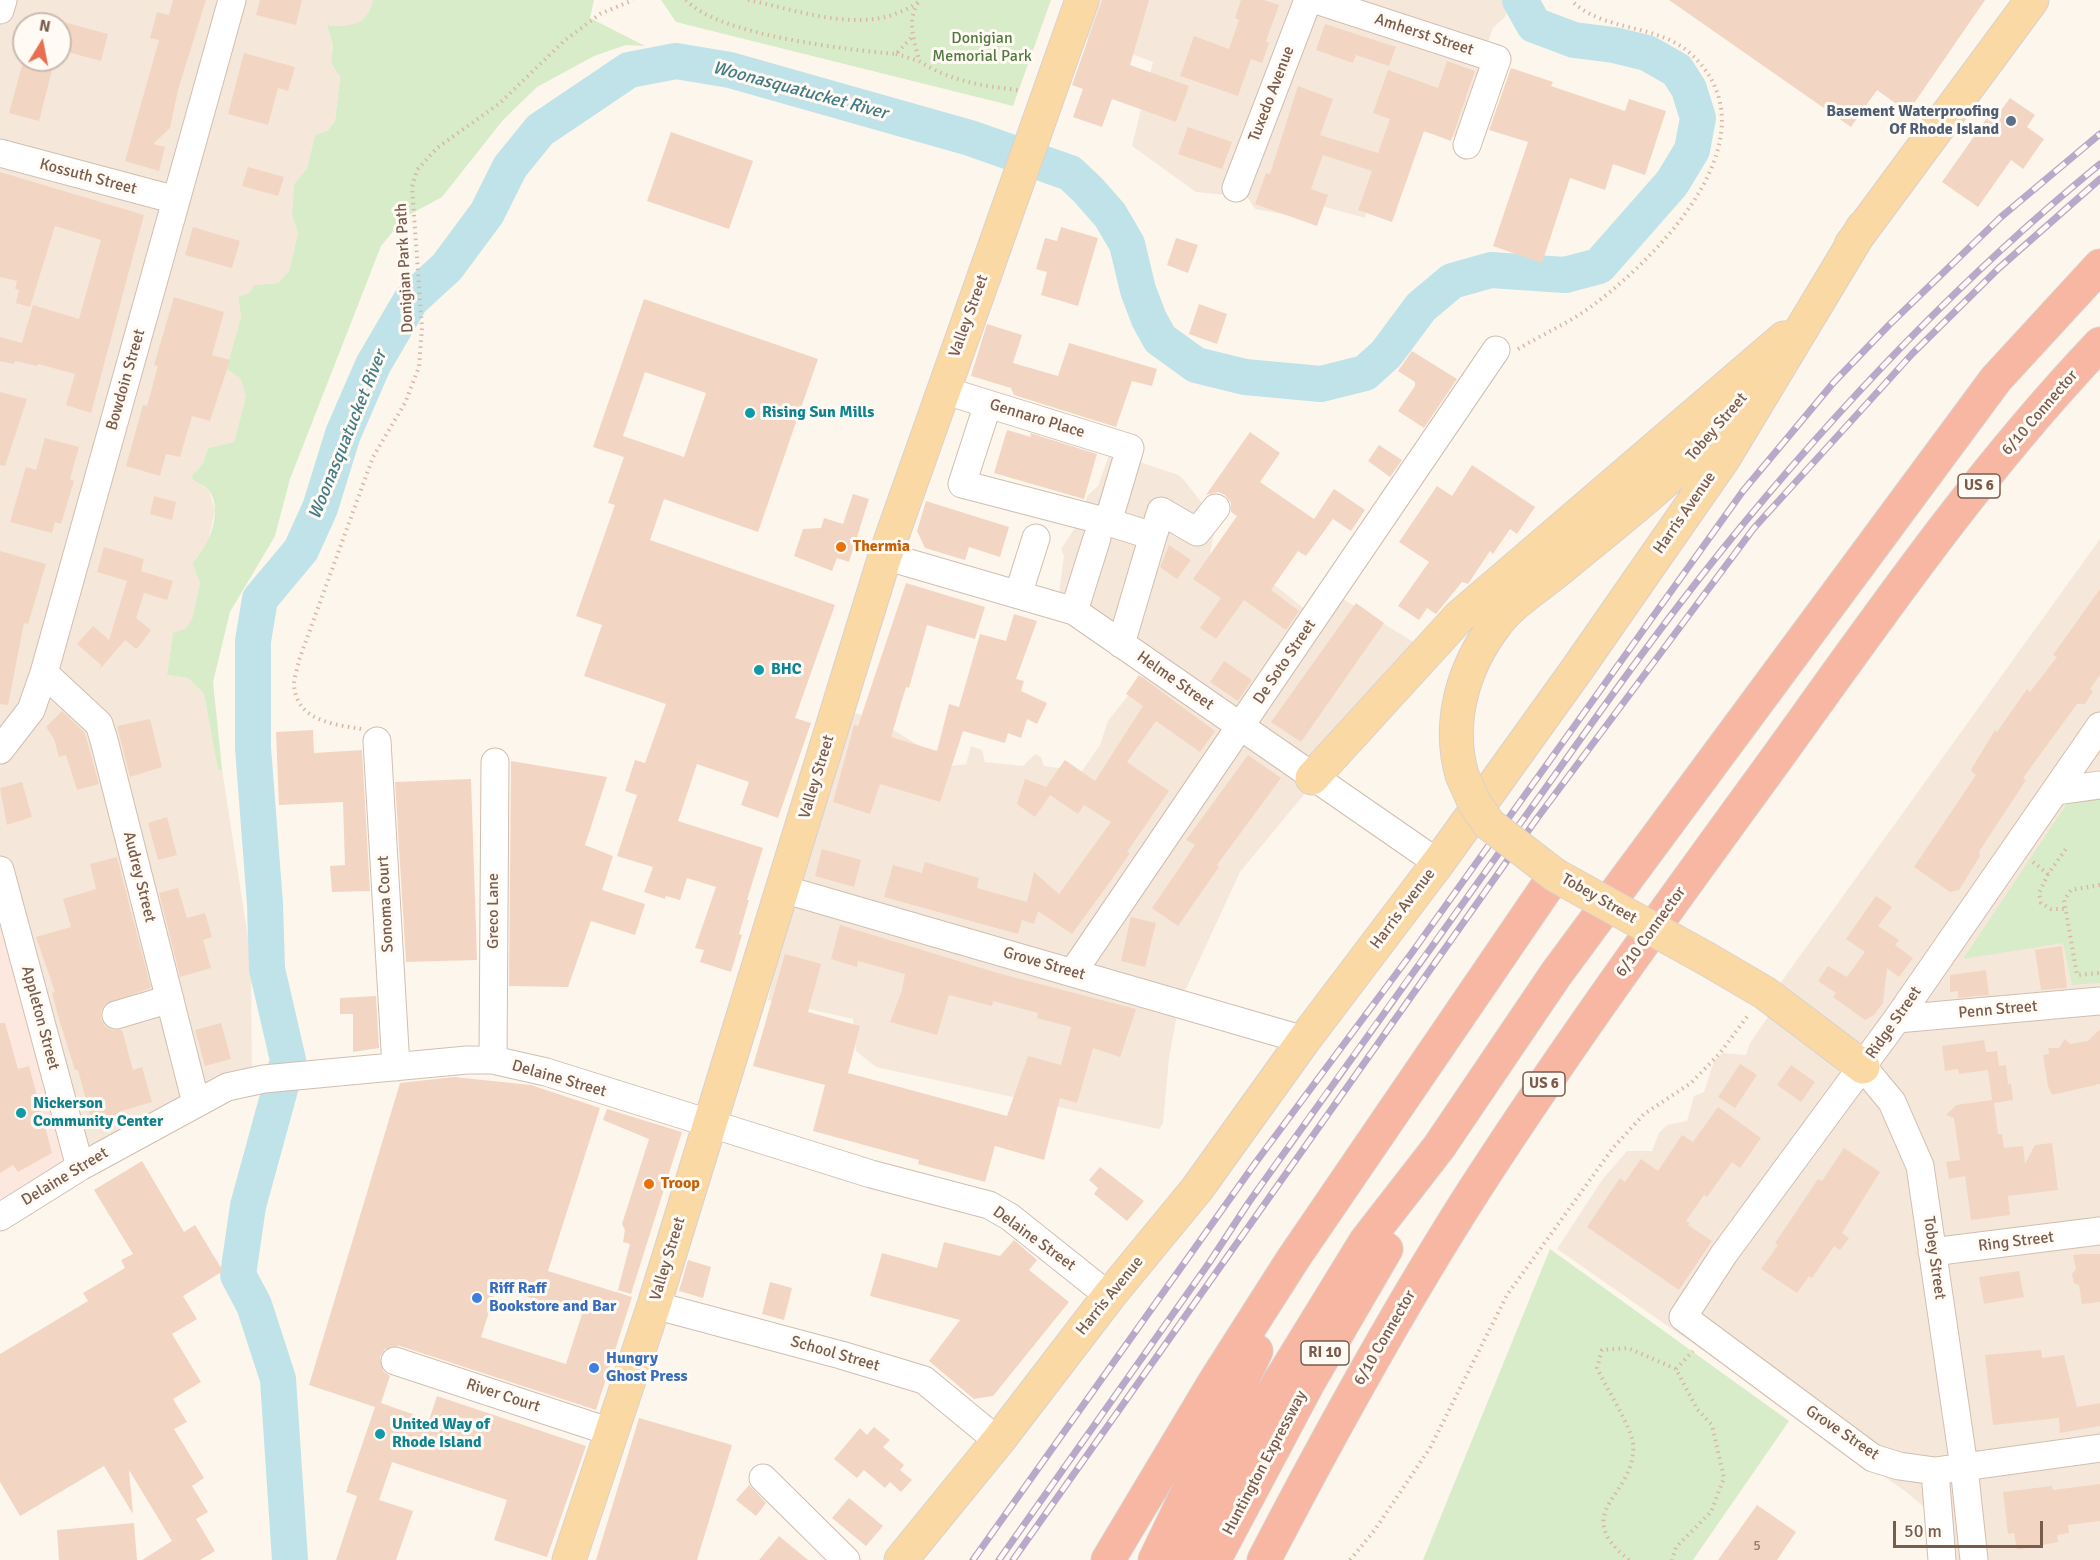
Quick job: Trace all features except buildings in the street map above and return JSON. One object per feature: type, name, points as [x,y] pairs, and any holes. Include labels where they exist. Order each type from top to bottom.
[{"type":"highway","points":[[1178,1560],[1232,1463],[1366,1241],[1439,1147],[1596,918],[1996,379],[2100,266]]},
{"type":"highway","name":"6/10 Connector","points":[[1264,1560],[1395,1319],[1470,1196],[1550,1075],[1916,568],[1998,463],[2100,344]]},
{"type":"highway","points":[[1108,1560],[1214,1383],[1326,1210],[1555,874]]},
{"type":"highway","name":"Huntington Expressway","points":[[1214,1560],[1295,1407],[1383,1255],[1439,1147]]},
{"type":"highway","points":[[1155,1560],[1326,1210]]},
{"type":"main road","name":"Valley Street","points":[[569,1560],[654,1305],[885,556],[1082,0]]},
{"type":"main road","name":"Harris Avenue","points":[[1312,778],[1459,616],[1781,342],[1863,227],[2032,0]]},
{"type":"main road","name":"Harris Avenue","points":[[901,1560],[998,1441],[1109,1296],[1197,1189],[1304,1040],[1438,863],[1578,668],[1724,458],[1863,227]]},
{"type":"main road","name":"Tobey Street","points":[[1781,342],[1741,402],[1684,464],[1497,622],[1467,675],[1457,709],[1456,742],[1462,775],[1474,802],[1489,824],[1555,874],[1765,993],[1863,1067]]},
{"type":"street","points":[[0,10],[3,0]]},
{"type":"street","name":"Bowdoin Street","points":[[0,750],[31,710],[44,673],[232,0]]},
{"type":"street","name":"Tuxedo Avenue","points":[[1236,188],[1308,0]]},
{"type":"street","name":"Amherst Street","points":[[1316,0],[1497,59],[1467,145]]},
{"type":"street","name":"Kossuth Street","points":[[0,153],[176,200]]},
{"type":"street","name":"De Soto Street","points":[[1073,972],[1497,350]]},
{"type":"street","name":"Gennaro Place","points":[[943,390],[1130,448],[1103,530]]},
{"type":"street","points":[[988,404],[962,484],[1103,530],[1153,536]]},
{"type":"street","points":[[1121,644],[1161,511],[1197,532],[1216,508]]},
{"type":"street","points":[[1074,611],[1103,530]]},
{"type":"street","points":[[1018,595],[1036,538]]},
{"type":"street","name":"Helme Street","points":[[885,556],[1074,611],[1312,778],[1438,863]]},
{"type":"street","name":"Audrey Street","points":[[44,673],[99,724],[196,1103]]},
{"type":"street","name":"Ridge Street","points":[[1683,1317],[1724,1254],[1897,1019],[2100,726]]},
{"type":"street","name":"Sonoma Court","points":[[377,741],[396,1067]]},
{"type":"street","name":"Greco Lane","points":[[493,1060],[495,762]]},
{"type":"street","points":[[2056,791],[2100,785]]},
{"type":"street","name":"Appleton Street","points":[[0,870],[6,916],[80,1167]]},
{"type":"street","name":"Grove Street","points":[[783,889],[1304,1040]]},
{"type":"street","points":[[116,1015],[170,999]]},
{"type":"street","name":"Penn Street","points":[[1897,1019],[2100,1001]]},
{"type":"street","name":"Delaine Street","points":[[0,1217],[80,1167],[227,1086],[304,1075],[493,1060],[546,1072],[870,1174],[989,1205],[1010,1217],[1109,1296]]},
{"type":"street","name":"Tobey Street","points":[[1863,1067],[1892,1102],[1916,1157],[1964,1467],[1974,1560]]},
{"type":"street","name":"Ring Street","points":[[1932,1252],[2100,1231]]},
{"type":"street","name":"School Street","points":[[654,1305],[924,1380],[998,1441]]},
{"type":"street","name":"Grove Street","points":[[1683,1317],[1873,1458],[1899,1466],[1935,1472],[2100,1448]]},
{"type":"street","name":"River Court","points":[[395,1361],[611,1432]]},
{"type":"street","points":[[1935,1472],[1942,1560]]},
{"type":"street","points":[[763,1478],[846,1560]]},
{"type":"path","name":"Donigian Park Path","points":[[377,741],[378,736],[371,730],[322,722],[310,714],[301,704],[294,684],[299,660],[373,457],[405,404],[419,367],[422,328],[412,205],[412,187],[417,170],[437,148],[500,103],[564,41],[600,14],[633,0]]},
{"type":"path","points":[[686,0],[701,13],[748,30],[860,51],[896,54],[919,61],[938,73],[960,81],[1018,90]]},
{"type":"path","points":[[748,0],[831,17],[871,21],[896,15],[919,1]]},
{"type":"path","points":[[1497,350],[1514,351],[1594,305],[1622,283],[1677,223],[1701,187],[1718,154],[1724,119],[1722,100],[1715,83],[1699,62],[1676,42],[1590,15],[1571,0]]},
{"type":"path","points":[[919,1],[912,12],[913,36],[919,61]]},
{"type":"path","points":[[896,54],[913,36]]},
{"type":"path","points":[[2065,909],[2051,909],[2041,903],[2039,893],[2048,874],[2066,849]]},
{"type":"path","points":[[2032,861],[2048,874]]},
{"type":"path","points":[[2100,885],[2071,890],[2064,900],[2077,975],[2100,973]]},
{"type":"path","points":[[1350,1560],[1374,1532],[1430,1448],[1507,1295],[1612,1148],[1644,1114],[1691,1083],[1720,1053],[1754,1006]]},
{"type":"path","points":[[1629,1560],[1614,1548],[1604,1532],[1605,1507],[1631,1467],[1633,1442],[1597,1368],[1602,1350],[1628,1348],[1676,1369],[1697,1409],[1712,1425],[1722,1458],[1724,1479],[1711,1512],[1676,1547],[1672,1560]]},
{"type":"shaded area","points":[[0,0],[373,0],[370,12],[363,22],[348,26],[327,25],[333,46],[331,63],[340,77],[335,121],[327,131],[315,135],[307,168],[294,184],[292,216],[298,233],[289,271],[278,283],[256,285],[249,294],[238,297],[241,317],[226,369],[240,378],[246,396],[234,442],[208,448],[203,463],[191,477],[209,491],[215,510],[207,546],[192,563],[200,583],[192,620],[186,628],[173,634],[167,675],[188,678],[204,694],[218,769],[222,769],[251,957],[252,1086],[93,1170],[0,887]]},
{"type":"shaded area","points":[[1082,0],[1507,0],[1506,16],[1493,28],[1484,54],[1466,139],[1415,131],[1372,185],[1365,218],[1304,201],[1293,216],[1255,209],[1240,186],[1225,195],[1196,192],[1132,146],[1153,62],[1072,33]]},
{"type":"shaded area","points":[[1110,452],[1178,475],[1184,480],[1216,521],[1208,565],[1267,579],[1320,621],[1340,597],[1438,657],[1312,785],[1240,872],[1179,1004],[1169,1058],[1163,1123],[1159,1129],[876,1067],[856,1051],[853,1019],[768,1000],[790,899],[842,708],[882,723],[952,766],[966,764],[971,746],[982,750],[985,762],[1023,766],[1035,754],[1041,757],[1044,766],[1082,771],[1100,745],[1108,721],[1149,669],[1057,609],[1064,556],[1061,549],[1080,520],[1088,495],[1098,486]]},
{"type":"shaded area","points":[[2100,539],[2100,1560],[1956,1560],[1949,1528],[1905,1491],[1557,1249],[1602,1180],[1627,1151],[1652,1151],[1659,1133],[1667,1125],[1687,1121],[1694,1096],[1704,1092],[1714,1061],[1723,1053],[1746,1055],[1750,1043],[1776,1005],[1771,996]]},
{"type":"shaded area","points":[[0,887],[86,1170],[0,1224]]},
{"type":"green space","points":[[373,0],[594,0],[590,18],[645,46],[626,45],[594,56],[537,87],[503,120],[442,197],[405,217],[381,246],[290,479],[275,536],[230,612],[213,682],[222,769],[218,770],[204,694],[188,678],[167,675],[173,633],[186,628],[192,619],[200,583],[192,563],[203,549],[214,520],[214,500],[210,492],[191,477],[203,463],[208,448],[234,442],[246,396],[240,378],[226,369],[241,317],[238,297],[249,293],[255,285],[278,283],[289,271],[298,233],[292,216],[294,184],[307,168],[315,135],[327,131],[335,121],[340,77],[331,63],[333,46],[327,25],[343,26],[357,23],[367,15]]},
{"type":"green space","name":"Donigian Memorial Park","points":[[661,0],[1051,0],[1013,106],[676,22]]},
{"type":"green space","points":[[2100,799],[2100,983],[2072,985],[2063,943],[1963,959],[2068,802]]},
{"type":"green space","points":[[1550,1249],[1789,1421],[1693,1560],[1423,1560]]},
{"type":"waterway","name":"Woonasquatucket River","points":[[290,1560],[278,1379],[254,1305],[238,1275],[248,1206],[288,1060],[267,969],[265,904],[253,748],[253,641],[260,599],[301,550],[320,508],[343,434],[373,365],[411,300],[447,267],[487,213],[510,167],[540,130],[629,70],[676,61],[730,70],[970,138],[1070,173],[1110,215],[1127,244],[1138,290],[1149,319],[1160,339],[1196,365],[1245,377],[1321,384],[1365,373],[1386,354],[1421,307],[1452,281],[1491,270],[1565,275],[1599,266],[1672,183],[1692,150],[1698,118],[1689,89],[1677,70],[1647,53],[1614,45],[1574,40],[1534,25],[1520,0]]},
{"type":"railway","points":[[973,1560],[1256,1162],[1411,954],[1743,491],[1834,382],[1889,325],[2001,217],[2100,134]]},
{"type":"railway","points":[[999,1560],[1281,1157],[1694,585],[1809,447],[1901,347],[1998,253],[2100,164]]},
{"type":"railway","points":[[1013,1560],[1538,817],[1754,528],[1912,354],[1999,268],[2100,179]]},
{"type":"place","name":"Basement Waterproofing Of Rhode Island","points":[[2011,121]]},
{"type":"place","name":"Rising Sun Mills","points":[[750,413]]},
{"type":"place","name":"Thermia","points":[[841,547]]},
{"type":"place","name":"BHC","points":[[759,670]]},
{"type":"place","name":"Nickerson Community Center","points":[[21,1113]]},
{"type":"place","name":"Troop","points":[[649,1184]]},
{"type":"place","name":"Riff Raff Bookstore and Bar","points":[[477,1298]]},
{"type":"place","name":"Hungry Ghost Press","points":[[594,1368]]},
{"type":"place","name":"United Way of Rhode Island","points":[[380,1434]]}]
